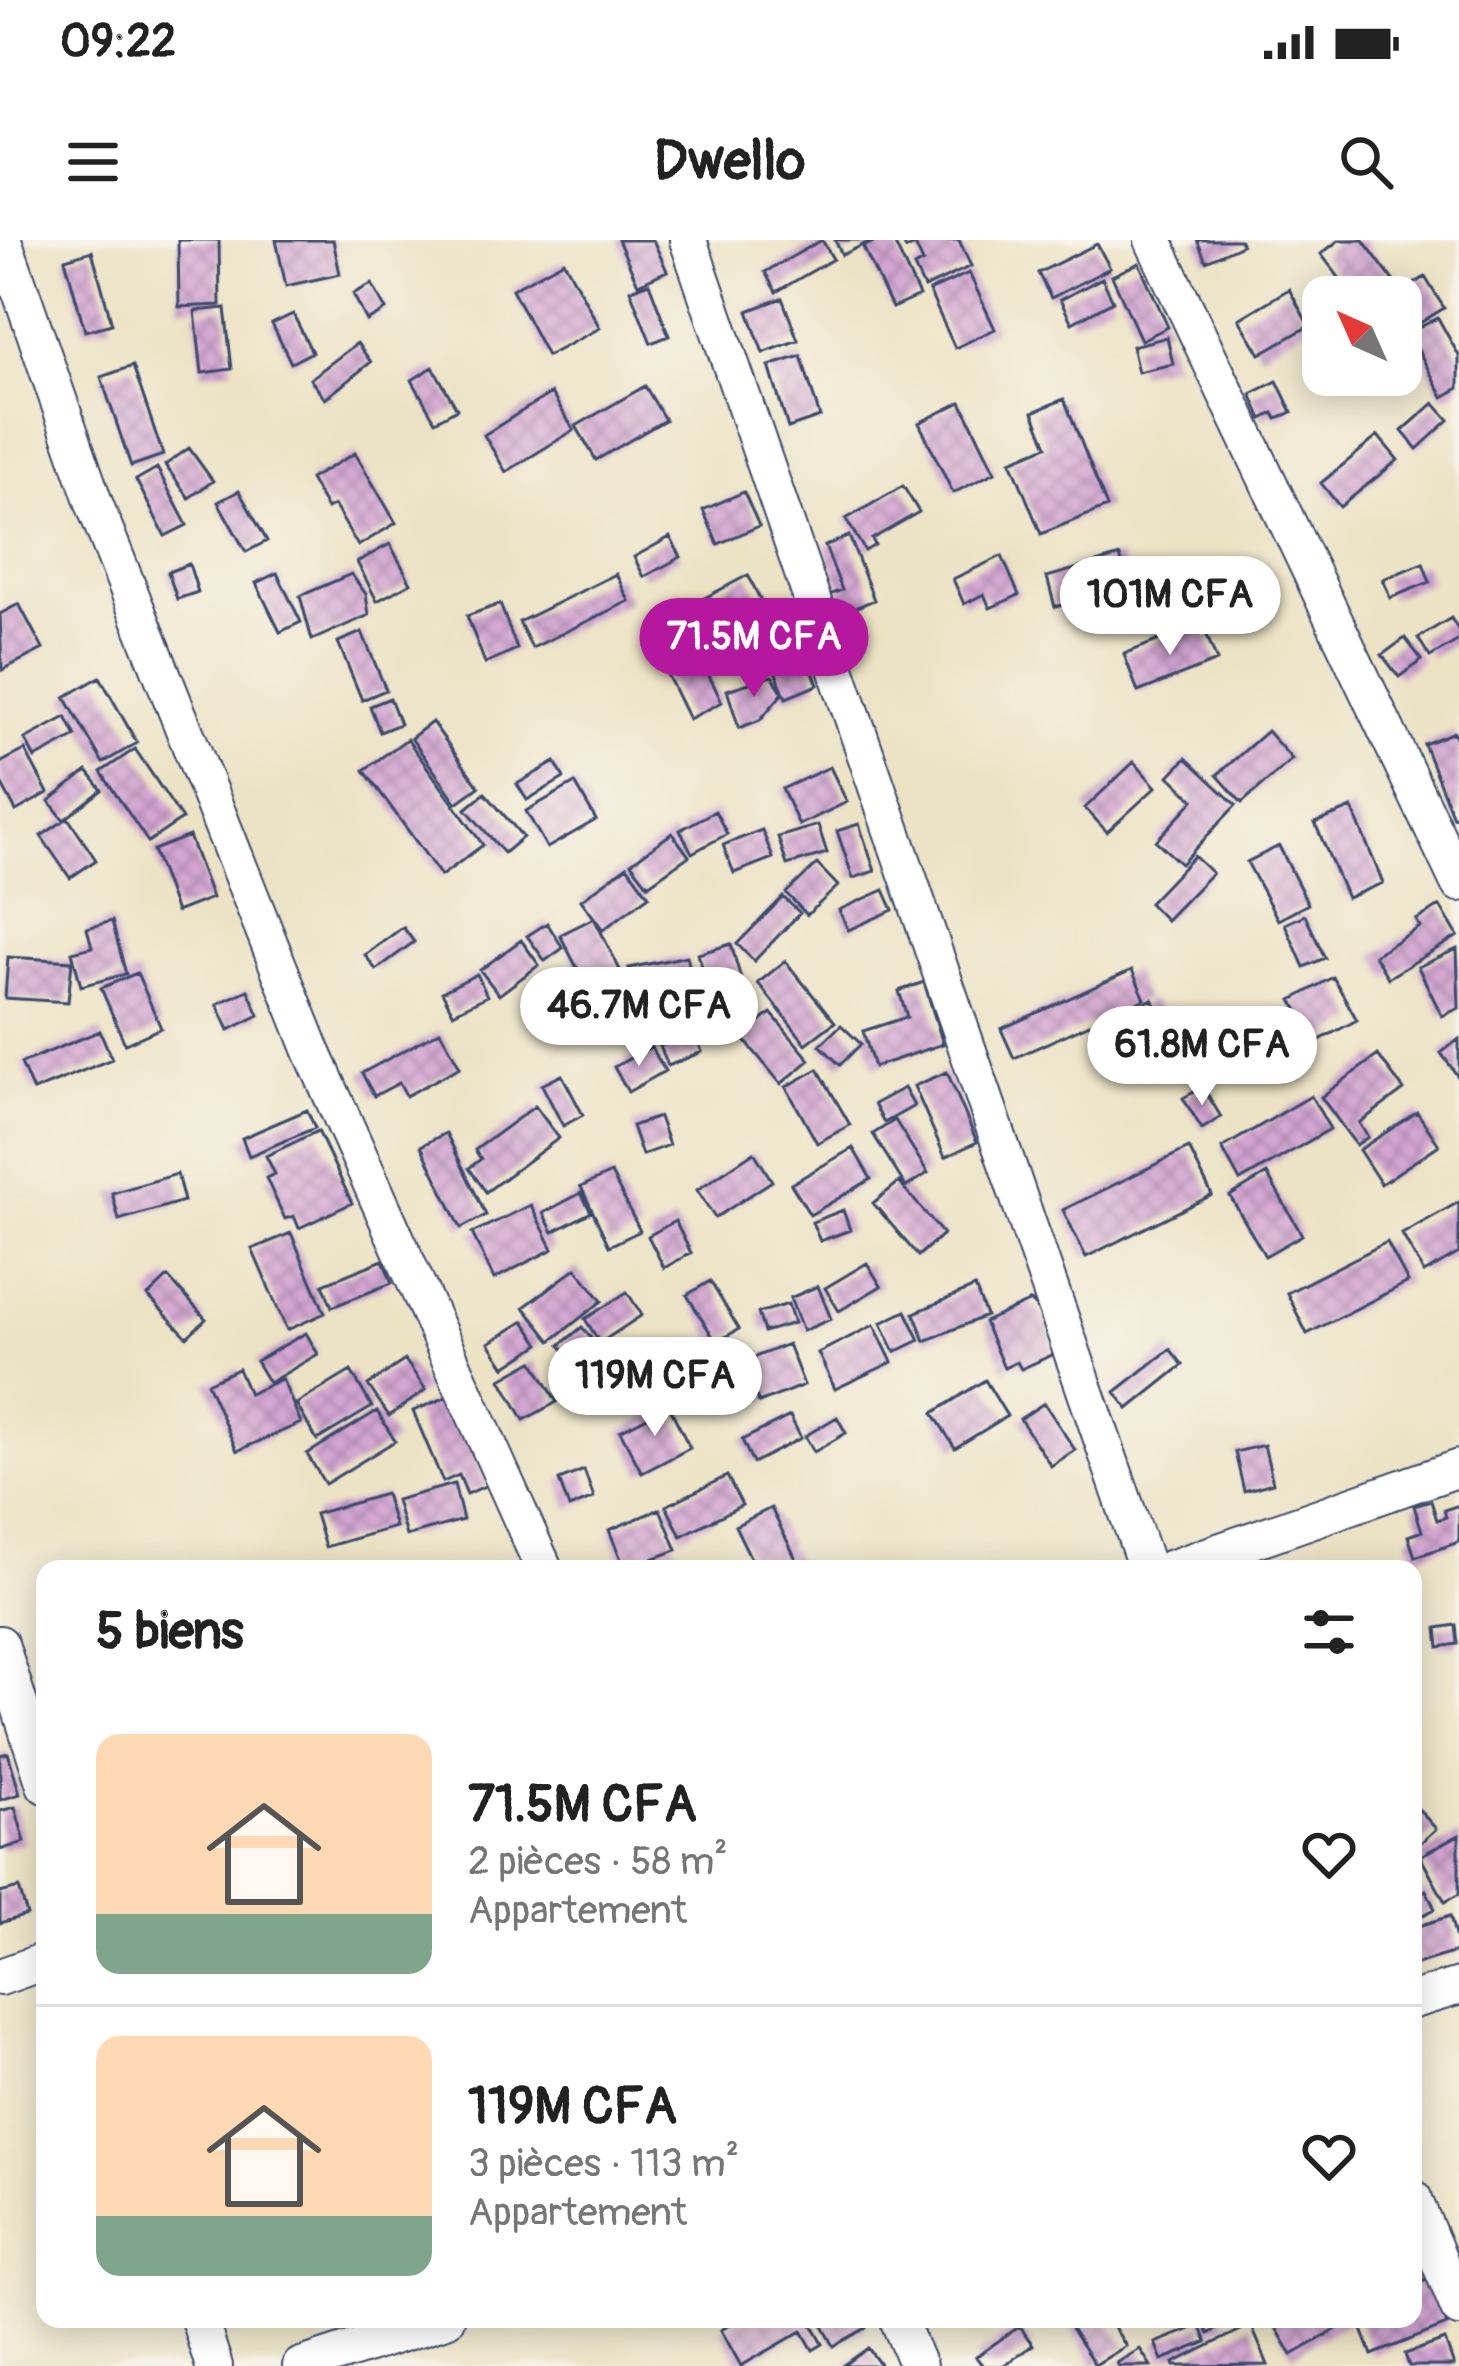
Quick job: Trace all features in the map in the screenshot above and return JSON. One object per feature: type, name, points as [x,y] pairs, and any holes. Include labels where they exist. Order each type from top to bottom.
[{"type":"street","points":[[3,240],[94,503],[312,1051],[540,1560]]},
{"type":"street","points":[[688,240],[1144,1560]]},
{"type":"street","points":[[1153,240],[1459,883]]},
{"type":"street","points":[[1196,1560],[1459,1468]]},
{"type":"street","points":[[0,1644],[36,1757]]},
{"type":"street","points":[[0,1977],[36,1964]]},
{"type":"street","points":[[1422,1997],[1459,1986]]},
{"type":"street","points":[[1422,2220],[1459,2308]]},
{"type":"street","points":[[202,2328],[214,2366]]},
{"type":"street","points":[[301,2366],[418,2328]]},
{"type":"street","points":[[902,2328],[918,2366]]},
{"type":"building","points":[[178,240],[219,240],[220,305],[179,307]]},
{"type":"building","points":[[276,240],[333,240],[340,274],[286,286]]},
{"type":"building","points":[[618,240],[653,240],[667,271],[638,284]]},
{"type":"building","points":[[822,240],[833,259],[776,292],[765,272]]},
{"type":"building","points":[[835,240],[873,240],[842,255]]},
{"type":"building","points":[[893,240],[919,296],[892,308],[863,247]]},
{"type":"building","points":[[902,240],[959,240],[971,266],[924,288],[914,267],[923,262],[915,245],[906,249]]},
{"type":"building","points":[[1197,240],[1240,240],[1242,245],[1206,261]]},
{"type":"building","points":[[1339,240],[1363,240],[1390,276],[1338,276],[1321,254]]},
{"type":"building","points":[[1097,244],[1110,268],[1051,298],[1038,273]]},
{"type":"building","points":[[92,251],[112,324],[85,331],[65,259]]},
{"type":"building","points":[[564,261],[600,328],[547,356],[512,289]]},
{"type":"building","points":[[1139,263],[1168,327],[1141,340],[1112,276]]},
{"type":"building","points":[[969,273],[995,329],[955,348],[929,291]]},
{"type":"building","points":[[1102,278],[1113,301],[1072,323],[1060,300]]},
{"type":"building","points":[[1422,279],[1444,308],[1422,322]]},
{"type":"building","points":[[649,283],[669,336],[651,343],[630,290]]},
{"type":"building","points":[[372,284],[386,310],[367,321],[353,294]]},
{"type":"building","points":[[1289,289],[1302,313],[1302,330],[1260,354],[1239,319]]},
{"type":"building","points":[[782,298],[798,340],[763,353],[748,311]]},
{"type":"building","points":[[225,308],[232,369],[202,373],[195,311]]},
{"type":"building","points":[[293,314],[312,352],[291,363],[272,324]]},
{"type":"building","points":[[1438,318],[1459,356],[1459,388],[1443,397],[1422,357],[1422,326]]},
{"type":"building","points":[[1167,337],[1173,364],[1138,372],[1132,346]]},
{"type":"building","points":[[357,343],[371,362],[325,399],[310,379]]},
{"type":"building","points":[[801,356],[820,417],[788,428],[769,366]]},
{"type":"building","points":[[133,366],[163,455],[131,466],[101,377]]},
{"type":"building","points":[[433,367],[457,409],[435,421],[412,380]]},
{"type":"building","points":[[1277,381],[1292,412],[1262,419],[1251,394]]},
{"type":"building","points":[[645,386],[665,420],[596,460],[576,426]]},
{"type":"building","points":[[551,393],[574,430],[506,472],[484,435]]},
{"type":"building","points":[[1064,399],[1107,507],[1041,534],[1011,461],[1047,446],[1033,412]]},
{"type":"building","points":[[961,402],[995,472],[953,493],[919,423]]},
{"type":"building","points":[[1434,403],[1449,420],[1417,449],[1402,431]]},
{"type":"building","points":[[1378,436],[1398,460],[1340,507],[1321,483]]},
{"type":"building","points":[[189,448],[213,481],[189,498],[165,465]]},
{"type":"building","points":[[355,453],[396,523],[358,546],[334,505],[327,509],[310,479]]},
{"type":"building","points":[[157,468],[187,525],[165,536],[136,480]]},
{"type":"building","points":[[903,486],[919,512],[872,539],[875,545],[865,551],[846,519]]},
{"type":"building","points":[[239,491],[267,541],[246,552],[218,502]]},
{"type":"building","points":[[744,492],[759,526],[718,544],[703,510]]},
{"type":"building","points":[[849,536],[874,600],[838,615],[829,595],[842,590],[825,546]]},
{"type":"building","points":[[670,537],[681,557],[644,577],[634,557]]},
{"type":"building","points":[[390,544],[411,583],[377,601],[357,562]]},
{"type":"building","points":[[1002,556],[1019,595],[990,608],[984,594],[964,604],[953,579]]},
{"type":"building","points":[[1120,556],[1129,585],[1055,607],[1047,577]]},
{"type":"building","points":[[1423,563],[1430,582],[1390,598],[1383,579]]},
{"type":"building","points":[[189,564],[198,592],[177,599],[168,572]]},
{"type":"building","points":[[277,573],[301,622],[280,632],[256,583]]},
{"type":"building","points":[[351,574],[366,594],[369,615],[312,640],[300,596]]},
{"type":"building","points":[[616,574],[629,601],[532,648],[519,622]]},
{"type":"building","points":[[748,575],[774,627],[752,638],[737,610],[712,622],[701,600]]},
{"type":"building","points":[[19,604],[43,649],[2,670],[0,614]]},
{"type":"building","points":[[500,604],[517,649],[485,663],[467,616]]},
{"type":"building","points":[[692,607],[702,626],[671,640],[662,621]]},
{"type":"building","points":[[1451,618],[1459,640],[1430,657],[1418,638]]},
{"type":"building","points":[[793,623],[818,685],[786,698],[755,638]]},
{"type":"building","points":[[1202,623],[1217,661],[1138,692],[1124,654]]},
{"type":"building","points":[[362,632],[386,690],[362,700],[338,642]]},
{"type":"building","points":[[1405,638],[1422,660],[1399,677],[1382,655]]},
{"type":"building","points":[[692,641],[722,702],[689,719],[659,658]]},
{"type":"building","points":[[772,676],[783,693],[760,720],[739,728],[727,690]]},
{"type":"building","points":[[100,677],[137,743],[103,763],[65,697]]},
{"type":"building","points":[[390,698],[400,724],[380,732],[370,706]]},
{"type":"building","points":[[66,717],[76,736],[35,758],[25,739]]},
{"type":"building","points":[[432,722],[479,787],[457,803],[411,738]]},
{"type":"building","points":[[1267,731],[1292,759],[1242,803],[1217,775]]},
{"type":"building","points":[[1454,732],[1459,745],[1459,814],[1453,817],[1424,744]]},
{"type":"building","points":[[407,739],[483,845],[441,876],[364,770]]},
{"type":"building","points":[[135,749],[182,819],[148,842],[101,772]]},
{"type":"building","points":[[25,750],[48,793],[16,811],[0,781],[0,763]]},
{"type":"building","points":[[1186,758],[1236,805],[1181,864],[1156,841],[1194,800],[1169,776]]},
{"type":"building","points":[[555,762],[564,778],[527,800],[517,784]]},
{"type":"building","points":[[1134,762],[1156,787],[1107,832],[1085,808]]},
{"type":"building","points":[[830,767],[847,802],[799,825],[782,789]]},
{"type":"building","points":[[87,771],[102,790],[64,820],[49,801]]},
{"type":"building","points":[[575,783],[596,820],[547,848],[526,811]]},
{"type":"building","points":[[485,793],[523,837],[504,853],[466,809]]},
{"type":"building","points":[[1352,808],[1383,883],[1347,898],[1315,823]]},
{"type":"building","points":[[715,811],[727,834],[692,853],[680,830]]},
{"type":"building","points":[[68,818],[96,860],[70,878],[41,836]]},
{"type":"building","points":[[859,824],[875,871],[853,878],[837,831]]},
{"type":"building","points":[[818,825],[827,853],[787,865],[778,837]]},
{"type":"building","points":[[762,830],[773,858],[734,873],[723,845]]},
{"type":"building","points":[[672,833],[689,856],[648,885],[631,863]]},
{"type":"building","points":[[189,836],[212,898],[176,912],[153,850]]},
{"type":"building","points":[[1279,846],[1308,904],[1278,920],[1247,862]]},
{"type":"building","points":[[1194,856],[1212,873],[1166,920],[1149,903]]},
{"type":"building","points":[[817,864],[838,886],[807,915],[786,893]]},
{"type":"building","points":[[627,866],[649,896],[603,930],[581,900]]},
{"type":"building","points":[[884,890],[893,910],[848,930],[839,910]]},
{"type":"building","points":[[783,897],[800,913],[754,961],[737,944]]},
{"type":"building","points":[[1440,906],[1458,936],[1388,978],[1374,955],[1420,927],[1416,920]]},
{"type":"building","points":[[1305,915],[1325,958],[1304,967],[1285,924]]},
{"type":"building","points":[[594,918],[620,970],[587,987],[560,935]]},
{"type":"building","points":[[112,921],[126,974],[81,986],[72,952],[92,947],[87,928]]},
{"type":"building","points":[[547,923],[563,948],[545,961],[527,936]]},
{"type":"building","points":[[403,927],[414,942],[376,970],[365,955]]},
{"type":"building","points":[[521,940],[539,965],[499,995],[480,970]]},
{"type":"building","points":[[731,944],[741,979],[709,989],[698,954]]},
{"type":"building","points":[[1457,949],[1459,1008],[1442,1016],[1418,967]]},
{"type":"building","points":[[687,956],[695,992],[637,1005],[629,968]]},
{"type":"building","points":[[8,957],[72,961],[68,1002],[5,998]]},
{"type":"building","points":[[785,961],[835,1022],[806,1044],[758,983]]},
{"type":"building","points":[[1132,970],[1145,999],[1014,1058],[1001,1029]]},
{"type":"building","points":[[137,973],[161,1028],[125,1044],[101,988]]},
{"type":"building","points":[[477,974],[487,996],[453,1013],[442,992]]},
{"type":"building","points":[[1333,977],[1357,1020],[1316,1042],[1292,1000]]},
{"type":"building","points":[[924,982],[943,1044],[874,1067],[863,1031],[907,1017],[899,991]]},
{"type":"building","points":[[248,990],[259,1015],[229,1030],[217,1004]]},
{"type":"building","points":[[1152,999],[1173,1036],[1144,1052],[1124,1015]]},
{"type":"building","points":[[771,1013],[810,1060],[781,1084],[742,1037]]},
{"type":"building","points":[[841,1025],[861,1044],[840,1065],[820,1045]]},
{"type":"building","points":[[100,1031],[112,1059],[33,1091],[21,1063]]},
{"type":"building","points":[[440,1031],[460,1067],[406,1096],[399,1083],[374,1096],[362,1073]]},
{"type":"building","points":[[695,1032],[702,1052],[668,1066],[660,1046]]},
{"type":"building","points":[[1459,1039],[1459,1078],[1441,1053]]},
{"type":"building","points":[[651,1047],[665,1071],[628,1092],[614,1067]]},
{"type":"building","points":[[1378,1055],[1404,1090],[1359,1123],[1368,1137],[1356,1145],[1321,1097]]},
{"type":"building","points":[[818,1069],[850,1125],[817,1143],[786,1087]]},
{"type":"building","points":[[947,1072],[977,1142],[945,1157],[914,1086]]},
{"type":"building","points":[[562,1075],[583,1115],[563,1126],[542,1085]]},
{"type":"building","points":[[1203,1087],[1221,1117],[1202,1129],[1183,1098]]},
{"type":"building","points":[[904,1088],[914,1106],[884,1123],[874,1104]]},
{"type":"building","points":[[1311,1096],[1330,1129],[1240,1181],[1222,1148]]},
{"type":"building","points":[[535,1106],[559,1138],[486,1192],[469,1168],[481,1159],[475,1150]]},
{"type":"building","points":[[307,1110],[315,1128],[249,1156],[242,1138]]},
{"type":"building","points":[[1417,1112],[1439,1145],[1381,1184],[1359,1150]]},
{"type":"building","points":[[659,1117],[669,1145],[642,1155],[632,1126]]},
{"type":"building","points":[[895,1120],[928,1173],[906,1187],[873,1134]]},
{"type":"building","points":[[318,1131],[352,1203],[299,1228],[294,1216],[285,1219],[266,1178],[275,1174],[266,1156]]},
{"type":"building","points":[[446,1133],[486,1215],[461,1228],[421,1146]]},
{"type":"building","points":[[853,1148],[871,1179],[810,1215],[791,1184]]},
{"type":"building","points":[[1189,1148],[1212,1195],[1086,1257],[1063,1210]]},
{"type":"building","points":[[754,1152],[772,1181],[715,1218],[697,1190]]},
{"type":"building","points":[[611,1173],[640,1231],[609,1246],[581,1187]]},
{"type":"building","points":[[177,1174],[184,1201],[119,1220],[112,1193]]},
{"type":"building","points":[[1267,1174],[1302,1235],[1265,1256],[1230,1196]]},
{"type":"building","points":[[899,1182],[943,1234],[918,1256],[873,1203]]},
{"type":"building","points":[[581,1193],[591,1212],[553,1232],[543,1213]]},
{"type":"building","points":[[1459,1202],[1459,1253],[1424,1273],[1402,1234]]},
{"type":"building","points":[[531,1205],[553,1249],[494,1279],[472,1233]]},
{"type":"building","points":[[843,1210],[850,1230],[820,1241],[812,1222]]},
{"type":"building","points":[[675,1221],[691,1253],[664,1268],[648,1236]]},
{"type":"building","points":[[291,1233],[325,1313],[287,1330],[252,1249]]},
{"type":"building","points":[[1387,1242],[1408,1282],[1307,1334],[1287,1293]]},
{"type":"building","points":[[383,1260],[392,1283],[332,1307],[323,1284]]},
{"type":"building","points":[[867,1263],[881,1286],[839,1311],[825,1288]]},
{"type":"building","points":[[576,1268],[602,1301],[551,1341],[524,1307]]},
{"type":"building","points":[[168,1277],[206,1319],[187,1337],[148,1296]]},
{"type":"building","points":[[710,1281],[739,1329],[716,1342],[687,1295]]},
{"type":"building","points":[[818,1286],[831,1319],[803,1331],[790,1298]]},
{"type":"building","points":[[975,1287],[986,1316],[925,1341],[914,1313]]},
{"type":"building","points":[[627,1292],[642,1315],[600,1343],[585,1319]]},
{"type":"building","points":[[1031,1301],[1049,1325],[1054,1354],[1021,1369],[1017,1362],[1004,1368],[984,1322]]},
{"type":"building","points":[[788,1304],[794,1323],[764,1332],[758,1313]]},
{"type":"building","points":[[906,1311],[920,1340],[895,1352],[881,1323]]},
{"type":"building","points":[[524,1321],[540,1344],[505,1367],[489,1343]]},
{"type":"building","points":[[874,1325],[892,1362],[835,1389],[818,1353]]},
{"type":"building","points":[[582,1327],[626,1382],[604,1400],[560,1345]]},
{"type":"building","points":[[306,1333],[318,1354],[269,1383],[256,1361]]},
{"type":"building","points":[[679,1339],[693,1364],[638,1395],[624,1371]]},
{"type":"building","points":[[788,1344],[804,1385],[759,1403],[742,1362]]},
{"type":"building","points":[[1170,1349],[1183,1365],[1128,1409],[1115,1392]]},
{"type":"building","points":[[405,1360],[426,1390],[389,1416],[368,1385]]},
{"type":"building","points":[[533,1361],[557,1402],[524,1420],[501,1379]]},
{"type":"building","points":[[238,1369],[249,1394],[282,1379],[301,1423],[237,1451],[207,1383]]},
{"type":"building","points":[[351,1371],[372,1407],[317,1440],[296,1404]]},
{"type":"building","points":[[741,1371],[751,1391],[712,1412],[702,1392]]},
{"type":"building","points":[[985,1380],[1007,1416],[955,1448],[933,1413]]},
{"type":"building","points":[[449,1396],[487,1485],[467,1494],[459,1475],[443,1482],[413,1411]]},
{"type":"building","points":[[1044,1403],[1075,1450],[1051,1466],[1020,1419]]},
{"type":"building","points":[[669,1406],[690,1448],[642,1473],[620,1431]]},
{"type":"building","points":[[377,1411],[395,1441],[325,1484],[307,1454]]},
{"type":"building","points":[[790,1416],[801,1438],[753,1463],[742,1440]]},
{"type":"building","points":[[837,1417],[846,1433],[814,1452],[805,1436]]},
{"type":"building","points":[[1264,1445],[1273,1483],[1244,1491],[1235,1452]]},
{"type":"building","points":[[584,1470],[594,1498],[569,1508],[559,1480]]},
{"type":"building","points":[[727,1476],[742,1505],[681,1536],[666,1506]]},
{"type":"building","points":[[454,1484],[463,1520],[406,1536],[396,1500]]},
{"type":"building","points":[[385,1494],[395,1527],[325,1547],[315,1514]]},
{"type":"building","points":[[1431,1501],[1437,1520],[1446,1517],[1444,1510],[1459,1505],[1459,1542],[1415,1557],[1408,1536],[1422,1531],[1414,1506]]},
{"type":"building","points":[[771,1508],[797,1560],[752,1560],[735,1526]]},
{"type":"building","points":[[660,1509],[677,1550],[650,1560],[621,1560],[609,1530]]},
{"type":"building","points":[[1456,1625],[1458,1644],[1439,1647],[1437,1628]]},
{"type":"building","points":[[8,1753],[20,1794],[0,1800],[0,1755]]},
{"type":"building","points":[[15,1807],[25,1842],[0,1850],[0,1811]]},
{"type":"building","points":[[1422,1813],[1436,1829],[1422,1842]]},
{"type":"building","points":[[1459,1835],[1459,1894],[1445,1902],[1422,1855]]},
{"type":"building","points":[[19,1888],[27,1915],[0,1923],[0,1893]]},
{"type":"building","points":[[1426,1890],[1435,1909],[1422,1916],[1422,1892]]},
{"type":"building","points":[[1450,1916],[1459,1951],[1422,1962],[1422,1925]]},
{"type":"building","points":[[1429,2278],[1447,2325],[1372,2355],[1362,2328],[1422,2328],[1422,2281]]},
{"type":"building","points":[[814,2328],[823,2344],[813,2350],[802,2331],[741,2366],[721,2330]]},
{"type":"building","points":[[824,2328],[866,2328],[834,2346]]},
{"type":"building","points":[[1016,2328],[1033,2345],[1003,2366],[983,2366],[976,2357]]},
{"type":"building","points":[[1071,2328],[1114,2328],[1126,2346],[1095,2365]]},
{"type":"building","points":[[1192,2328],[1201,2328],[1207,2342],[1162,2360],[1155,2343]]},
{"type":"building","points":[[1252,2328],[1268,2365],[1175,2366]]},
{"type":"building","points":[[1276,2328],[1338,2328],[1292,2355]]},
{"type":"building","points":[[1445,2340],[1454,2366],[1409,2366],[1405,2354]]},
{"type":"building","points":[[868,2348],[881,2366],[843,2366]]},
{"type":"building","points":[[1140,2349],[1151,2366],[1119,2366],[1117,2363]]}]
